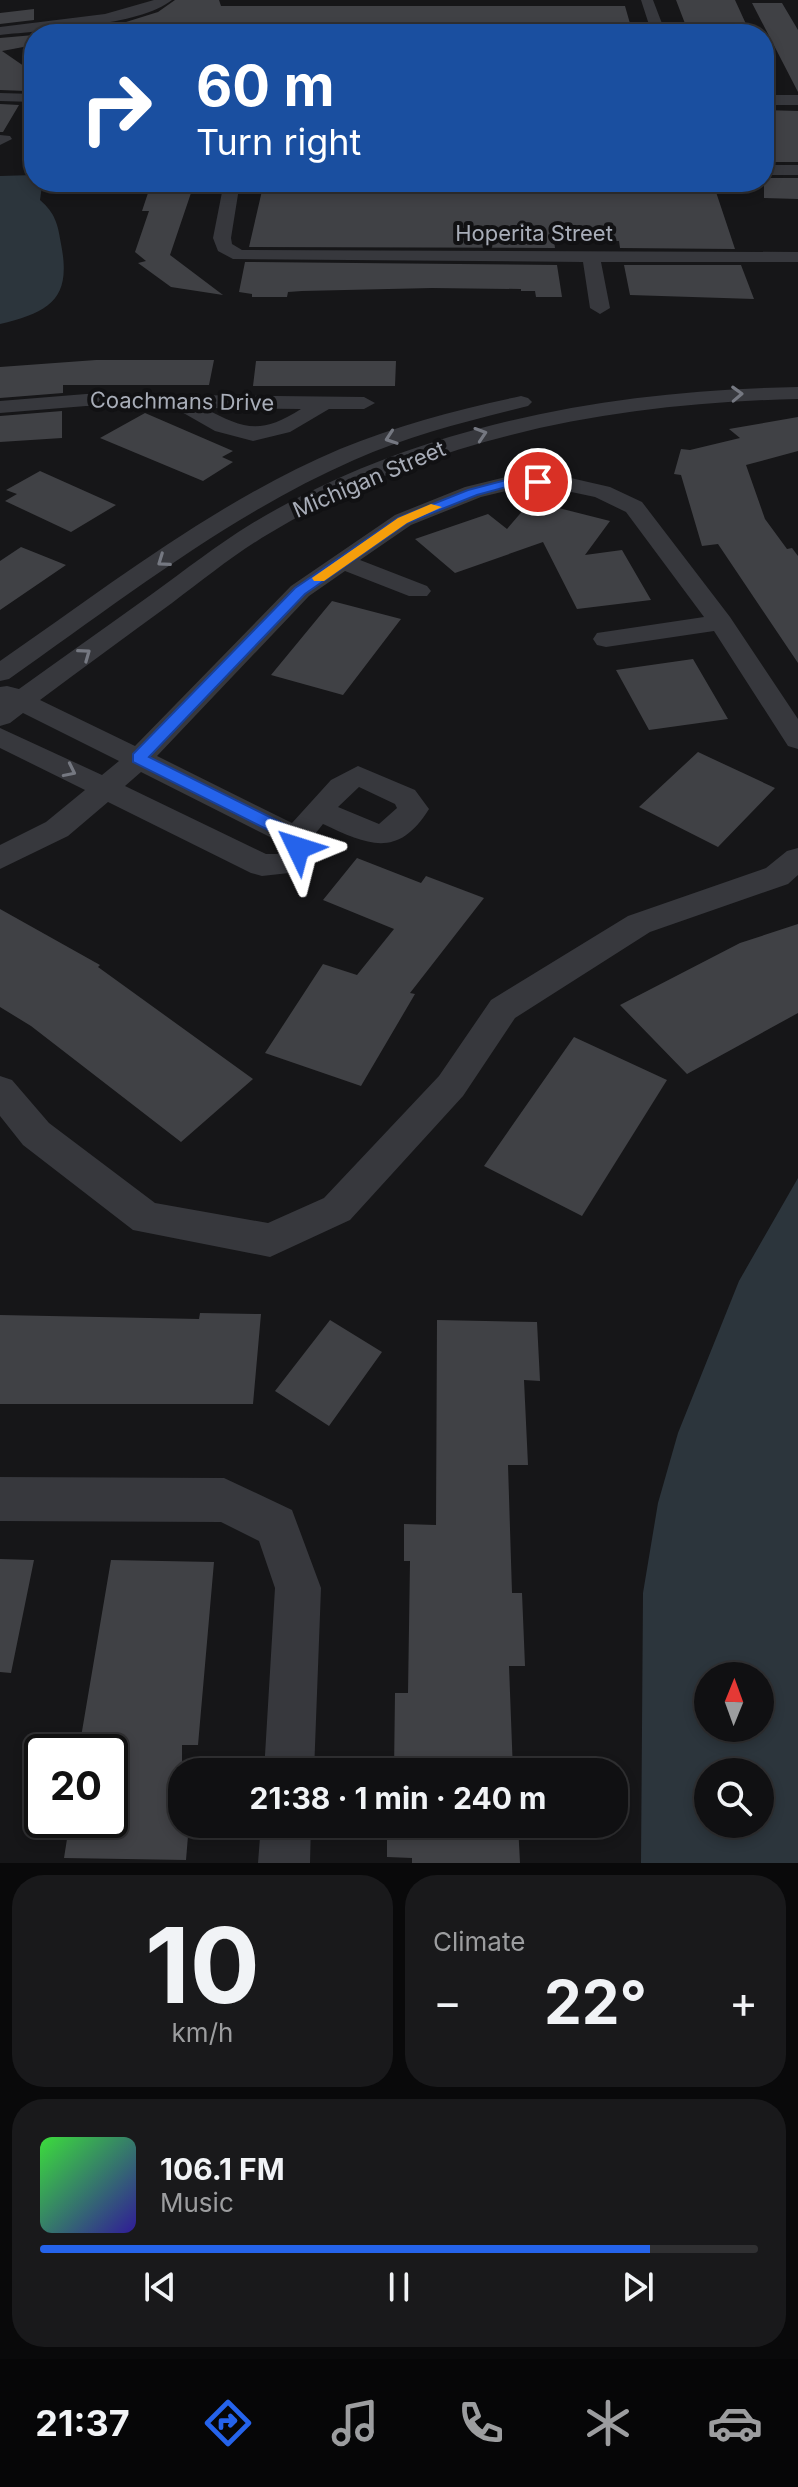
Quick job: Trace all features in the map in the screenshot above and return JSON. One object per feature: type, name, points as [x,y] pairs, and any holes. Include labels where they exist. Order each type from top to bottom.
[{"type":"street","points":[[82,24],[134,13],[166,0]]},
{"type":"street","points":[[647,0],[655,24]]},
{"type":"street","points":[[0,31],[24,29]]},
{"type":"street","points":[[0,97],[24,98]]},
{"type":"street","points":[[774,100],[798,100]]},
{"type":"street","points":[[774,170],[798,170]]},
{"type":"street","name":"Hoperita Street","points":[[230,192],[222,238],[224,247],[239,255],[798,257]]},
{"type":"street","points":[[591,257],[600,308]]},
{"type":"street","name":"Michigan Street","points":[[0,673],[202,534],[324,465],[387,438],[459,416],[551,395],[693,376],[798,374]]},
{"type":"street","name":"Michigan Street","points":[[7,703],[272,521],[343,485],[419,454],[507,426],[593,409],[702,396],[798,393]]},
{"type":"street","name":"Coachmans Drive","points":[[0,407],[86,400],[364,403]]},
{"type":"street","points":[[174,401],[231,430],[257,436],[285,429],[324,403]]},
{"type":"street","points":[[0,858],[57,829],[139,758],[300,591],[403,520],[473,492],[514,482],[562,483],[602,492],[634,507],[721,622],[798,740]]},
{"type":"street","points":[[342,562],[418,591]]},
{"type":"street","points":[[606,639],[721,622]]},
{"type":"street","points":[[7,703],[139,758],[296,837]]},
{"type":"street","points":[[0,737],[262,865],[287,864],[298,848],[296,837]]},
{"type":"street","points":[[296,837],[320,811]]},
{"type":"street","points":[[0,1090],[36,1134],[146,1218],[270,1240],[337,1209],[451,1086],[503,1009],[639,924],[777,876],[798,859]]},
{"type":"street","points":[[0,1499],[224,1500],[276,1526],[298,1588],[290,1758]]},
{"type":"street","points":[[284,1863],[285,1838]]},
{"type":"shaded area","points":[[24,175],[24,192],[41,192],[40,200],[57,225],[64,263],[60,290],[53,300],[32,314],[0,324],[0,176]]},
{"type":"shaded area","points":[[798,1178],[798,1863],[641,1863],[643,1593],[658,1503],[678,1433],[739,1281]]},
{"type":"building","points":[[175,0],[219,0],[221,6],[625,6],[630,24],[125,24],[158,12]]},
{"type":"building","points":[[676,0],[735,0],[746,24],[714,24],[685,24]]},
{"type":"building","points":[[752,3],[782,3],[798,30],[798,92],[774,46],[774,24],[763,24]]},
{"type":"building","points":[[34,9],[34,20],[0,24],[0,13]]},
{"type":"building","points":[[24,36],[24,47],[2,51],[24,66],[24,91],[0,90],[0,38]]},
{"type":"building","points":[[0,104],[19,105],[3,132],[0,132]]},
{"type":"building","points":[[774,110],[798,111],[798,162],[774,162]]},
{"type":"building","points":[[774,178],[798,178],[798,199],[764,198],[764,192],[774,192]]},
{"type":"building","points":[[148,192],[191,193],[170,255],[223,295],[171,287],[138,263],[146,261],[135,252],[149,211],[142,211]]},
{"type":"building","points":[[262,192],[716,192],[735,249],[620,248],[619,241],[554,241],[555,248],[249,247]]},
{"type":"building","points":[[245,262],[557,265],[562,297],[536,297],[535,291],[521,289],[432,288],[302,291],[288,292],[287,297],[252,297],[252,294],[239,292]]},
{"type":"building","points":[[624,265],[741,265],[754,299],[630,295]]},
{"type":"building","points":[[96,360],[214,360],[209,385],[63,385],[63,393],[0,398],[0,367]]},
{"type":"building","points":[[256,361],[396,361],[395,386],[253,386]]},
{"type":"building","points":[[62,411],[62,438],[0,442],[0,416]]},
{"type":"building","points":[[145,413],[233,451],[222,457],[233,462],[203,481],[100,438]]},
{"type":"building","points":[[798,417],[798,451],[746,465],[765,519],[787,549],[792,548],[798,556],[798,663],[718,544],[702,546],[681,475],[674,474],[681,449],[690,450],[740,438],[729,429]]},
{"type":"building","points":[[40,471],[116,505],[71,532],[5,501],[17,494],[6,490]]},
{"type":"building","points":[[531,501],[610,521],[585,555],[622,550],[651,600],[577,609],[543,542],[455,573],[415,539],[488,514],[507,529]]},
{"type":"building","points":[[21,547],[66,565],[0,610],[0,561]]},
{"type":"building","points":[[332,601],[401,619],[343,695],[271,675]]},
{"type":"building","points":[[693,659],[728,719],[649,730],[616,670]]},
{"type":"building","points":[[698,752],[775,788],[718,847],[639,807]]},
{"type":"building","points":[[357,858],[421,883],[426,876],[484,898],[410,993],[415,994],[361,1086],[265,1053],[323,964],[357,975],[394,929],[323,900]]},
{"type":"building","points":[[0,909],[100,965],[98,967],[253,1079],[181,1142],[31,1026],[0,1007]]},
{"type":"building","points":[[798,924],[798,1013],[687,1074],[620,1005],[740,943]]},
{"type":"building","points":[[574,1037],[667,1080],[582,1216],[484,1166]]},
{"type":"building","points":[[200,1313],[261,1314],[253,1404],[0,1404],[0,1315],[199,1319]]},
{"type":"building","points":[[330,1320],[382,1352],[329,1426],[275,1391]]},
{"type":"building","points":[[437,1320],[537,1322],[540,1381],[524,1380],[528,1465],[508,1465],[512,1593],[522,1593],[525,1666],[509,1666],[512,1758],[394,1758],[395,1693],[408,1693],[410,1561],[404,1561],[404,1524],[436,1525]]},
{"type":"building","points":[[0,1559],[34,1560],[11,1673],[0,1672]]},
{"type":"building","points":[[111,1560],[214,1562],[198,1745],[182,1745],[182,1758],[168,1758],[168,1838],[188,1838],[186,1860],[64,1858],[67,1838],[128,1838],[128,1734],[82,1734]]},
{"type":"building","points":[[387,1838],[519,1838],[520,1863],[412,1863],[412,1858],[387,1857]]},
{"type":"slow traffic","points":[[319,578],[403,520],[436,507]]},
{"type":"route","points":[[298,848],[296,837],[139,758],[300,591],[403,520],[473,492],[514,482],[538,482]]}]
